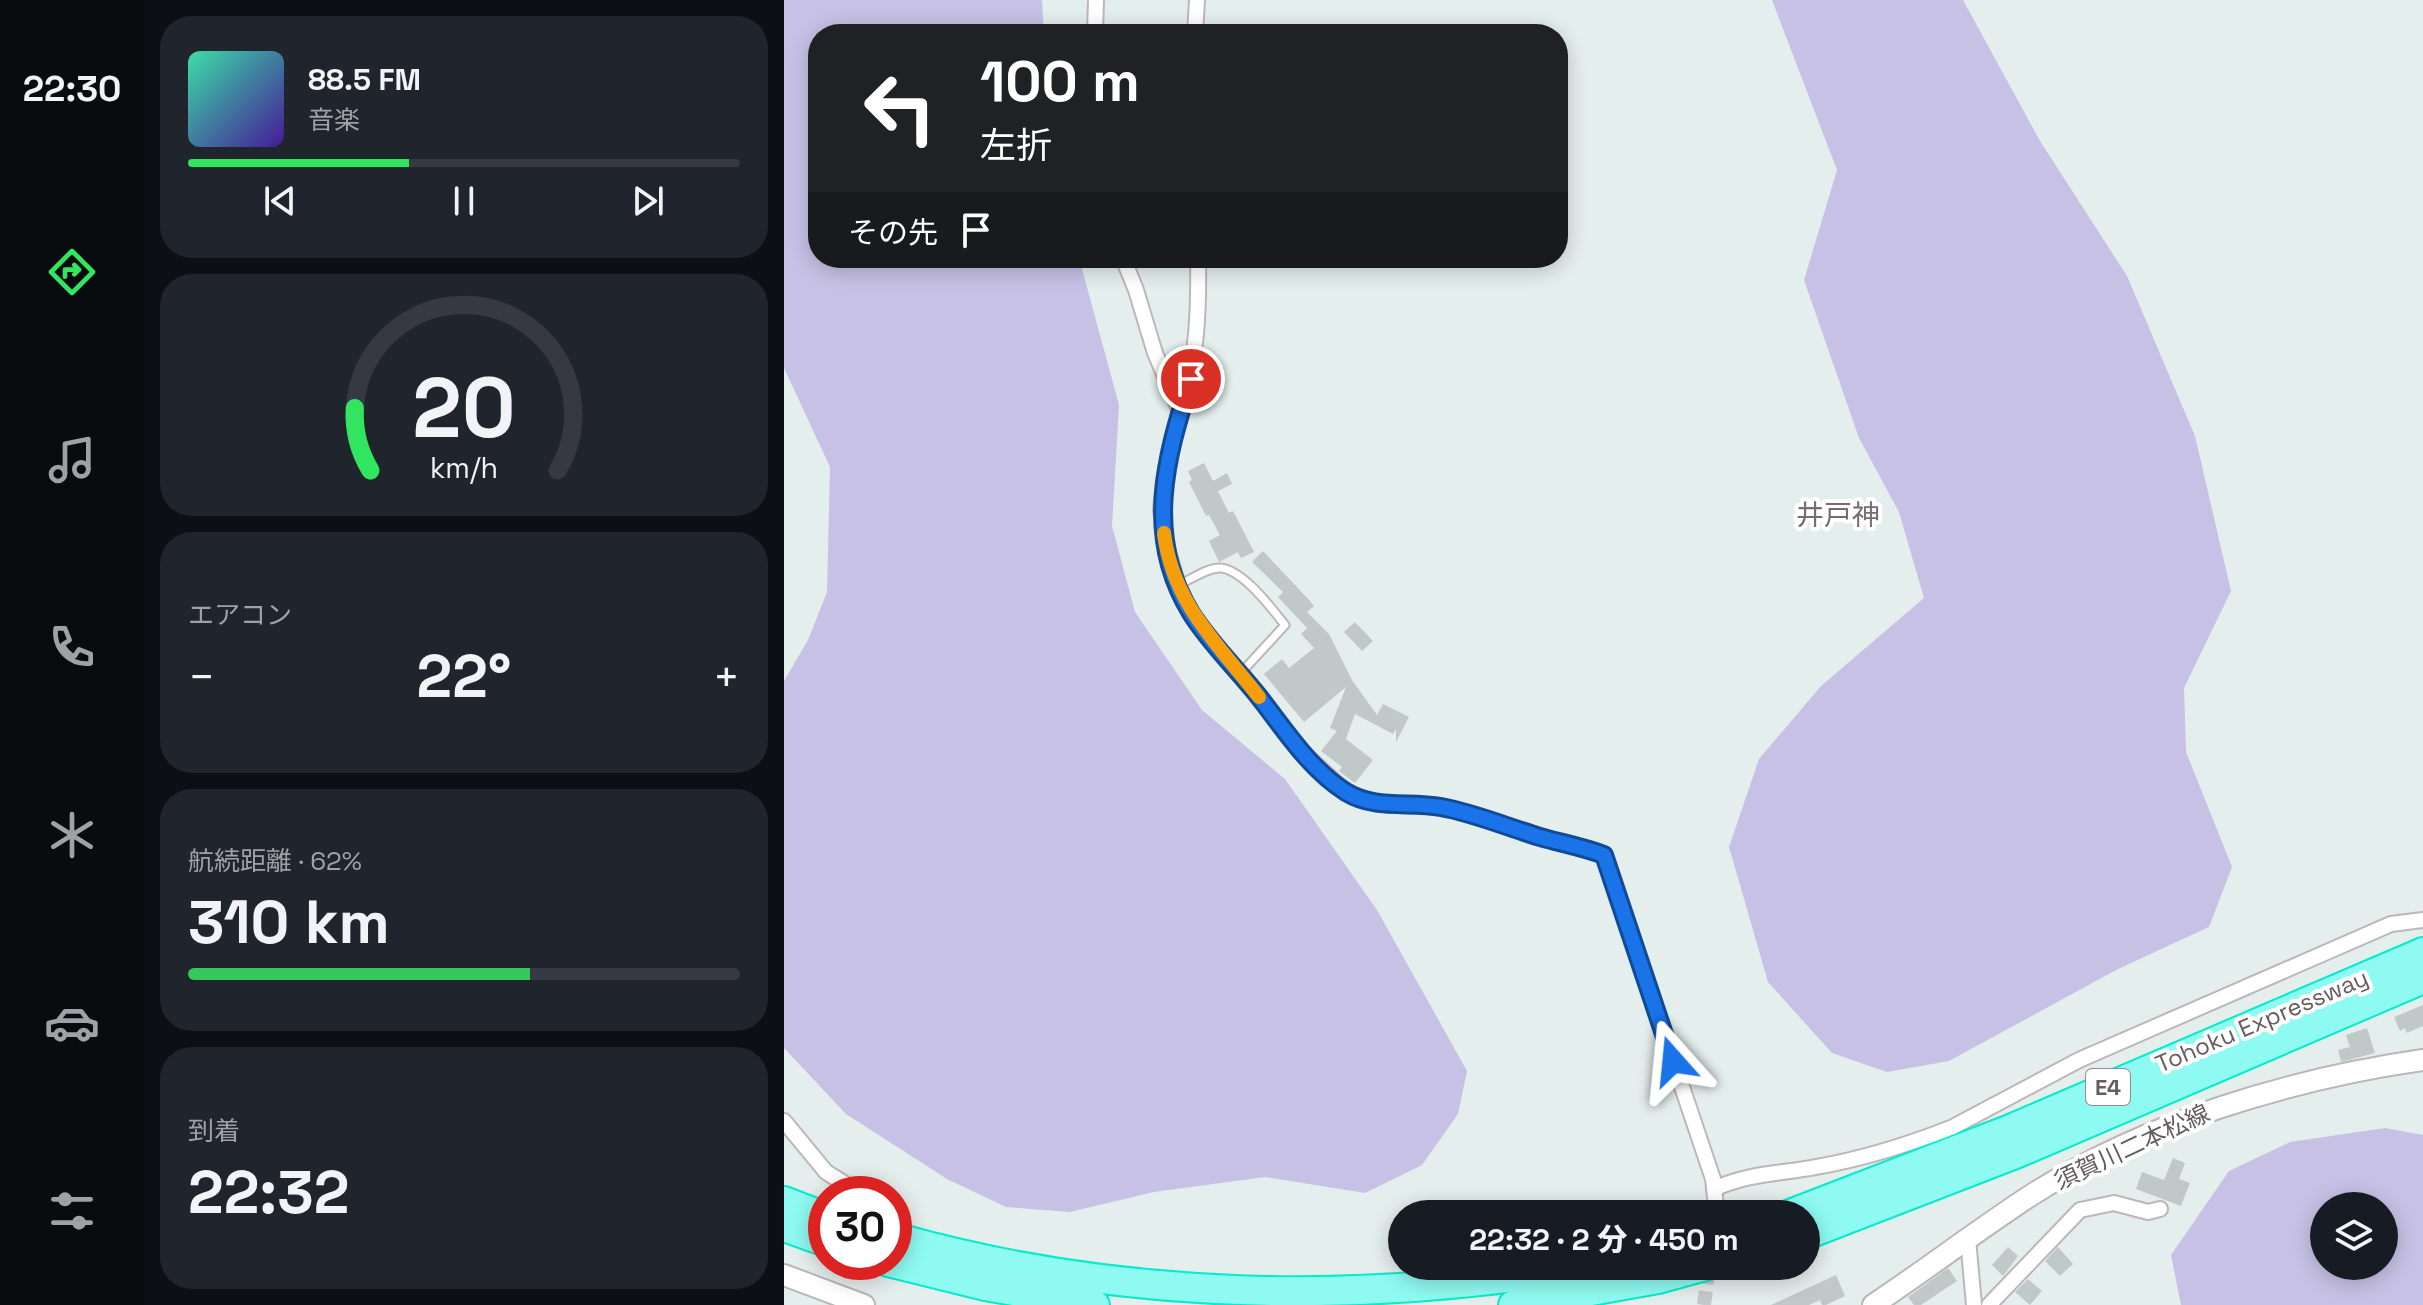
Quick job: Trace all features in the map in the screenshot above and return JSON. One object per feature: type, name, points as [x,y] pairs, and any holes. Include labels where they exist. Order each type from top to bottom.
[{"type":"highway","name":"Tohoku Expressway","points":[[1820,1202],[1995,1135],[2423,952]]},
{"type":"highway","name":"Tohoku Expressway","points":[[1820,1230],[2018,1153],[2423,979]]},
{"type":"highway","points":[[784,1201],[808,1210]]},
{"type":"highway","points":[[784,1227],[808,1236]]},
{"type":"highway","points":[[912,1242],[989,1262],[1078,1277],[1168,1289],[1277,1296],[1358,1294],[1510,1280]]},
{"type":"highway","points":[[912,1268],[985,1286],[1095,1305]]},
{"type":"highway","points":[[1513,1305],[1652,1280]]},
{"type":"main road","name":"須賀川二本松線","points":[[1873,1305],[2034,1193],[2109,1152],[2219,1107],[2339,1076],[2423,1060]]},
{"type":"main road","points":[[784,1275],[864,1305]]},
{"type":"street","points":[[1095,24],[1096,0]]},
{"type":"street","points":[[1196,24],[1197,0]]},
{"type":"street","points":[[1127,268],[1155,353],[1180,411]]},
{"type":"street","points":[[1198,268],[1199,314],[1191,379],[1164,480],[1161,510],[1166,545],[1178,585],[1191,613],[1301,751],[1346,792],[1379,804],[1416,804],[1457,811],[1604,855],[1715,1200]]},
{"type":"street","points":[[1714,1189],[1735,1179],[1815,1168],[1932,1136],[2079,1060],[2391,924],[2423,920]]},
{"type":"street","points":[[784,1121],[832,1176]]},
{"type":"street","points":[[1989,1305],[2080,1210],[2114,1203],[2148,1212],[2160,1209]]},
{"type":"street","points":[[1968,1239],[1974,1305]]},
{"type":"lane","points":[[1178,585],[1223,568],[1257,592],[1285,625],[1240,674]]},
{"type":"shaded area","points":[[784,0],[1042,0],[1043,24],[808,24],[808,268],[1082,268],[1119,405],[1112,526],[1135,612],[1202,710],[1285,779],[1377,910],[1467,1071],[1458,1114],[1422,1165],[1365,1193],[1265,1177],[1154,1192],[1070,1212],[1006,1207],[947,1179],[846,1114],[784,1048],[784,681],[808,640],[827,592],[830,467],[784,368]]},
{"type":"shaded area","points":[[1772,0],[1963,0],[2040,141],[2127,276],[2195,436],[2231,591],[2184,688],[2186,752],[2232,867],[2209,927],[2118,969],[1949,1061],[1887,1072],[1832,1053],[1768,982],[1729,847],[1759,759],[1821,686],[1924,598],[1899,512],[1859,438],[1804,280],[1837,170]]},
{"type":"shaded area","points":[[2385,1128],[2423,1135],[2423,1305],[2181,1305],[2171,1255],[2229,1171],[2290,1142]]},
{"type":"building","points":[[1204,463],[1213,481],[1227,473],[1232,484],[1218,491],[1229,513],[1233,511],[1254,552],[1241,558],[1238,552],[1219,562],[1209,541],[1220,535],[1209,515],[1206,516],[1189,482],[1192,480],[1188,471]]},
{"type":"building","points":[[1263,551],[1314,606],[1307,612],[1329,634],[1352,680],[1377,715],[1383,704],[1409,717],[1396,742],[1396,729],[1393,734],[1355,714],[1346,739],[1373,760],[1355,783],[1339,771],[1342,767],[1321,751],[1337,731],[1330,728],[1346,687],[1304,722],[1264,674],[1282,659],[1289,668],[1314,648],[1301,634],[1307,628],[1278,597],[1283,592],[1252,562]]},
{"type":"building","points":[[1355,622],[1373,641],[1362,651],[1344,632]]},
{"type":"building","points":[[2423,1005],[2423,1026],[2407,1033],[2405,1028],[2400,1031],[2394,1017]]},
{"type":"building","points":[[2367,1028],[2375,1053],[2341,1062],[2338,1050],[2350,1047],[2346,1035]]},
{"type":"building","points":[[2173,1158],[2185,1163],[2179,1179],[2190,1183],[2181,1206],[2136,1189],[2142,1172],[2164,1180]]},
{"type":"building","points":[[2008,1247],[2018,1256],[2003,1276],[1992,1265]]},
{"type":"building","points":[[2058,1247],[2073,1264],[2060,1276],[2045,1261]]},
{"type":"building","points":[[1948,1268],[1957,1281],[1921,1305],[1914,1305],[1908,1297]]},
{"type":"building","points":[[1836,1275],[1845,1296],[1826,1305],[1822,1305],[1820,1300],[1809,1305],[1771,1305]]},
{"type":"building","points":[[2028,1279],[2042,1291],[2030,1305],[2015,1292]]},
{"type":"tunnel","points":[[1704,1305],[1707,1280]]},
{"type":"slow traffic","points":[[1164,533],[1178,585],[1191,613],[1259,697]]},
{"type":"district","name":"井戸神","points":[[1838,515]]},
{"type":"route","points":[[1191,379],[1164,480],[1161,510],[1166,545],[1178,585],[1191,613],[1301,751],[1346,792],[1379,804],[1438,806],[1604,855],[1673,1061]]}]
